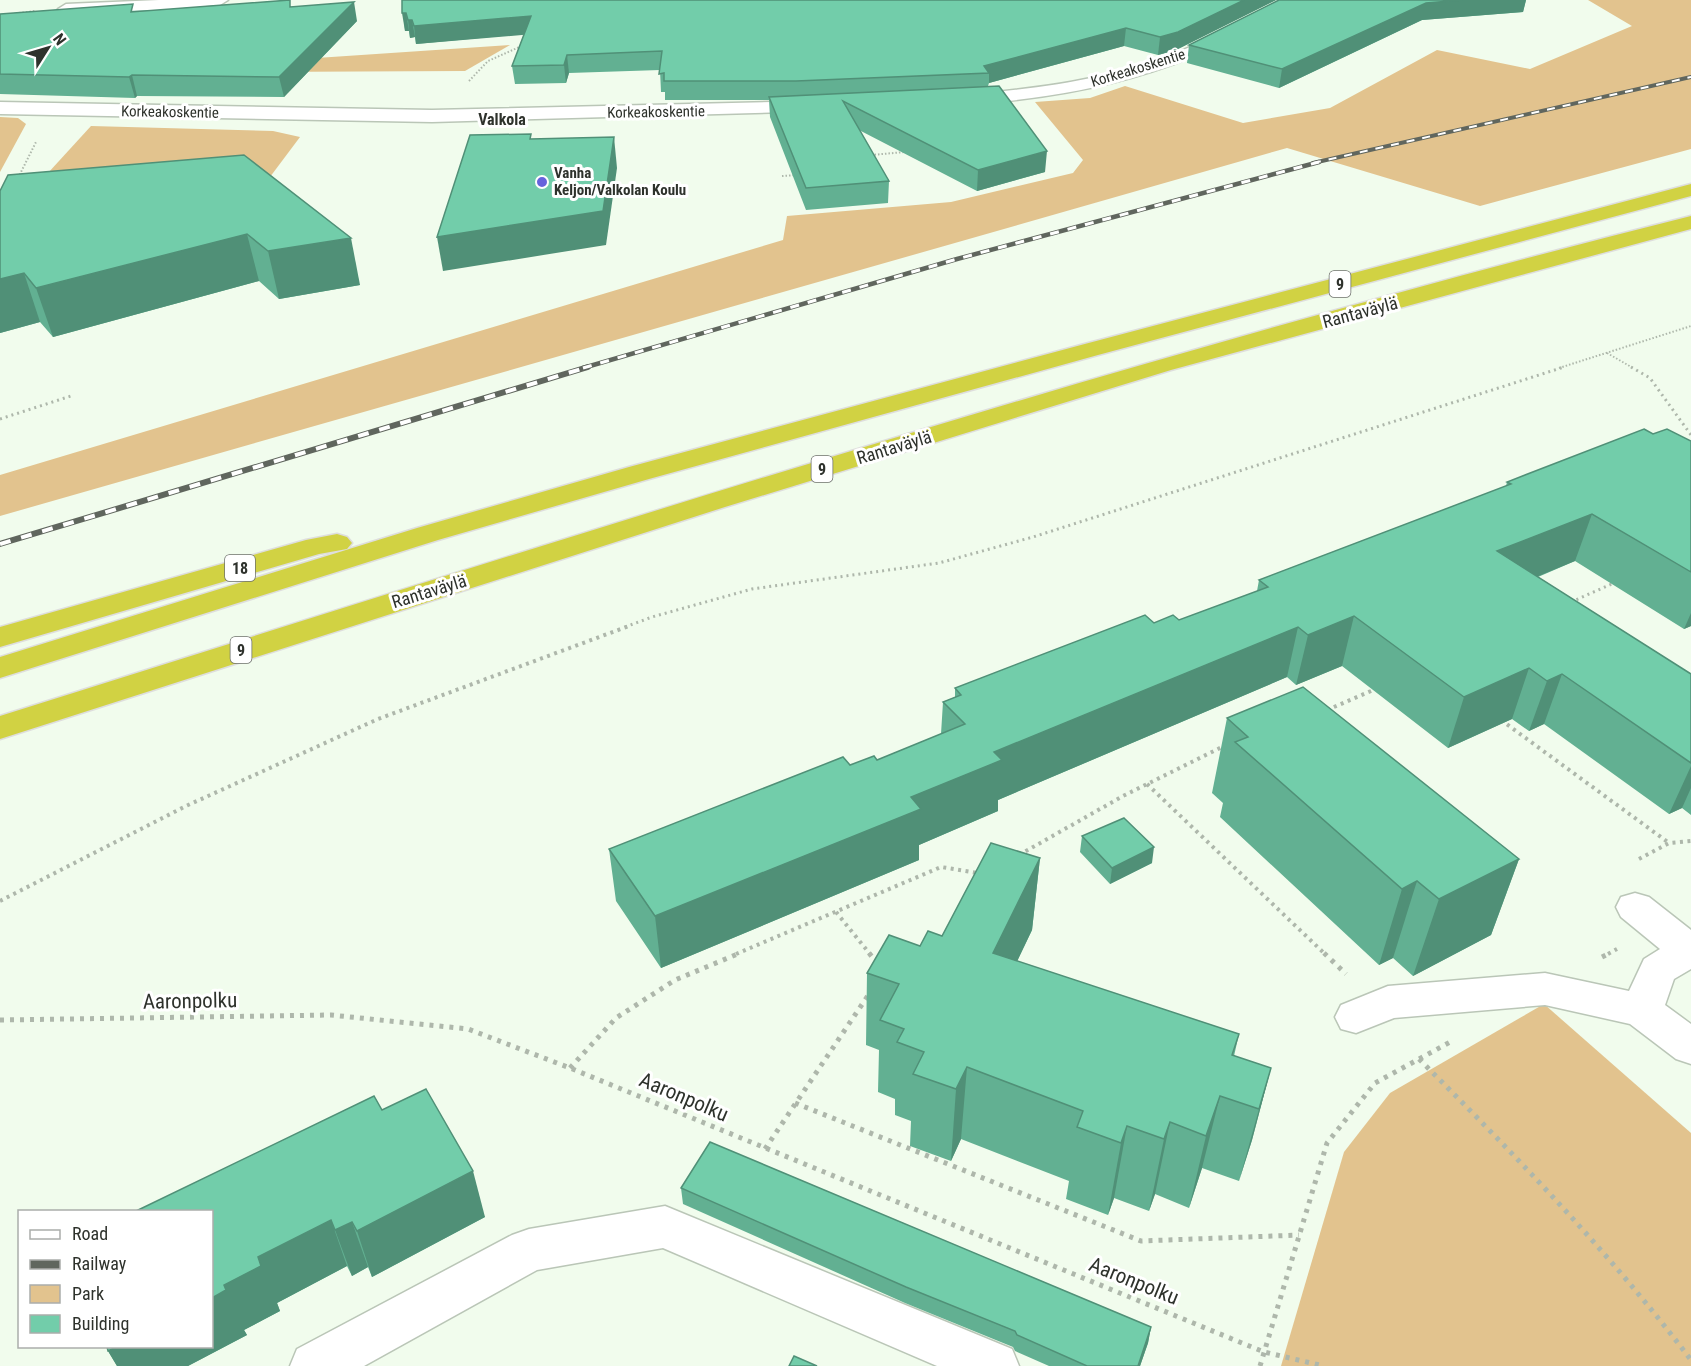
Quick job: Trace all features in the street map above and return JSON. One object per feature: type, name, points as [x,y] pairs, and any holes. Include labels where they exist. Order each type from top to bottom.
[{"type":"highway","name":"Rantaväylä","points":[[0,668],[484,518],[988,377],[1691,190]]},
{"type":"highway","name":"Rantaväylä","points":[[0,728],[693,508],[1151,369],[1691,222]]},
{"type":"highway","name":"18","points":[[0,637],[316,546],[484,518]]},
{"type":"street","points":[[66,9],[117,8],[220,0]]},
{"type":"street","name":"Korkeakoskentie","points":[[943,101],[1001,98],[1059,90],[1183,57],[1293,0]]},
{"type":"street","name":"Korkeakoskentie","points":[[0,108],[314,119],[830,107]]},
{"type":"street","points":[[1635,907],[1690,950],[1659,970],[1642,1010]]},
{"type":"street","points":[[1372,1010],[1545,989],[1642,1010],[1691,1047]]},
{"type":"street","points":[[315,1366],[529,1250],[665,1227],[994,1366]]},
{"type":"path","points":[[450,116],[461,89],[488,61],[528,43]]},
{"type":"path","points":[[26,179],[16,180],[54,110]]},
{"type":"path","points":[[866,155],[909,151]]},
{"type":"path","points":[[782,176],[801,174]]},
{"type":"path","points":[[0,901],[186,806],[378,720],[652,617],[752,589],[939,563],[1033,537],[1691,326]]},
{"type":"path","points":[[1606,352],[1650,378],[1691,435]]},
{"type":"path","points":[[0,419],[71,396]]},
{"type":"path","points":[[1568,603],[1623,579]]},
{"type":"path","points":[[1320,713],[1384,685]]},
{"type":"path","points":[[1495,716],[1669,843]]},
{"type":"path","points":[[1014,858],[1147,784],[1231,743]]},
{"type":"path","points":[[1147,784],[1362,989],[1372,1010]]},
{"type":"path","points":[[1639,859],[1669,843],[1691,841]]},
{"type":"path","points":[[570,1068],[616,1018],[675,980],[941,867],[984,874]]},
{"type":"path","points":[[836,912],[885,972]]},
{"type":"path","points":[[765,1149],[872,990]]},
{"type":"path","name":"Aaronpolku","points":[[0,1020],[331,1015],[468,1029],[570,1068],[1264,1352],[1324,1366]]},
{"type":"path","points":[[1260,1366],[1327,1143],[1375,1083],[1456,1038]]},
{"type":"path","points":[[1419,1059],[1540,1180],[1662,1321],[1691,1360]]},
{"type":"path","points":[[795,1103],[1142,1241],[1299,1235]]},
{"type":"green space","points":[[1588,0],[1691,0],[1691,149],[1480,206],[1287,148],[0,516],[0,475],[783,240],[787,216],[951,202],[1073,173],[1083,160],[1035,102],[1090,98],[1125,86],[1243,123],[1330,108],[1437,50],[1530,69],[1632,26]]},
{"type":"green space","points":[[510,45],[465,71],[250,72],[257,62]]},
{"type":"green space","points":[[0,117],[18,118],[26,124],[0,172]]},
{"type":"green space","points":[[91,126],[273,131],[300,137],[267,181],[48,173]]},
{"type":"green space","points":[[1544,1004],[1691,1133],[1691,1366],[1281,1366],[1344,1152],[1390,1093]]},
{"type":"building","points":[[290,0],[290,7],[354,2],[279,77],[0,74],[0,14],[133,4],[131,12]]},
{"type":"building","points":[[402,0],[1244,0],[1178,32],[1160,37],[1126,28],[984,66],[989,73],[796,81],[664,81],[664,73],[659,74],[662,51],[567,55],[564,65],[512,66],[531,16],[414,26],[412,20],[408,20],[406,13],[402,13]]},
{"type":"building","points":[[1279,0],[1462,0],[1426,3],[1282,69],[1189,45]]},
{"type":"building","points":[[999,86],[1047,151],[978,170],[843,101],[889,181],[806,188],[769,97]]},
{"type":"building","points":[[531,134],[530,139],[614,137],[603,211],[437,237],[470,135]]},
{"type":"building","points":[[244,155],[351,238],[268,251],[247,234],[36,288],[24,273],[0,279],[0,191],[8,175]]},
{"type":"building","points":[[1644,429],[1653,434],[1667,429],[1691,441],[1691,572],[1592,514],[1497,551],[1691,674],[1691,763],[1562,674],[1547,681],[1529,668],[1464,697],[1354,616],[1308,635],[1298,627],[994,752],[1002,760],[911,797],[921,809],[655,916],[609,849],[843,757],[850,765],[874,756],[877,760],[965,724],[943,702],[961,695],[955,688],[1145,615],[1154,623],[1173,615],[1179,620],[1268,587],[1259,580],[1511,484],[1507,482]]},
{"type":"building","points":[[1303,687],[1519,859],[1439,899],[1417,881],[1402,889],[1235,742],[1248,737],[1227,718]]},
{"type":"building","points":[[1124,818],[1154,847],[1112,868],[1082,836]]},
{"type":"building","points":[[991,843],[1040,858],[993,953],[1239,1034],[1232,1055],[1271,1068],[1259,1109],[1220,1096],[1206,1136],[1170,1122],[1164,1139],[1127,1126],[1121,1143],[1077,1127],[1083,1111],[967,1067],[956,1089],[913,1074],[924,1052],[897,1042],[904,1029],[880,1020],[899,984],[867,973],[889,935],[920,946],[928,931],[942,936]]},
{"type":"building","points":[[426,1089],[473,1171],[357,1231],[352,1222],[335,1230],[331,1220],[258,1257],[261,1266],[224,1285],[226,1290],[213,1297],[213,1210],[138,1210],[374,1096],[382,1110]]},
{"type":"building","points":[[710,1142],[1151,1327],[1138,1366],[1087,1366],[1017,1335],[1015,1331],[906,1287],[681,1188]]},
{"type":"building","points":[[794,1356],[817,1366],[789,1366]]},
{"type":"railway","points":[[1313,163],[1691,77]]},
{"type":"railway","points":[[583,368],[957,259],[1319,162]]},
{"type":"railway","points":[[0,544],[588,367]]},
{"type":"place","name":"Vanha Keljon/Valkolan Koulu","points":[[542,182]]},
{"type":"district","name":"Valkola","points":[[502,119]]}]
